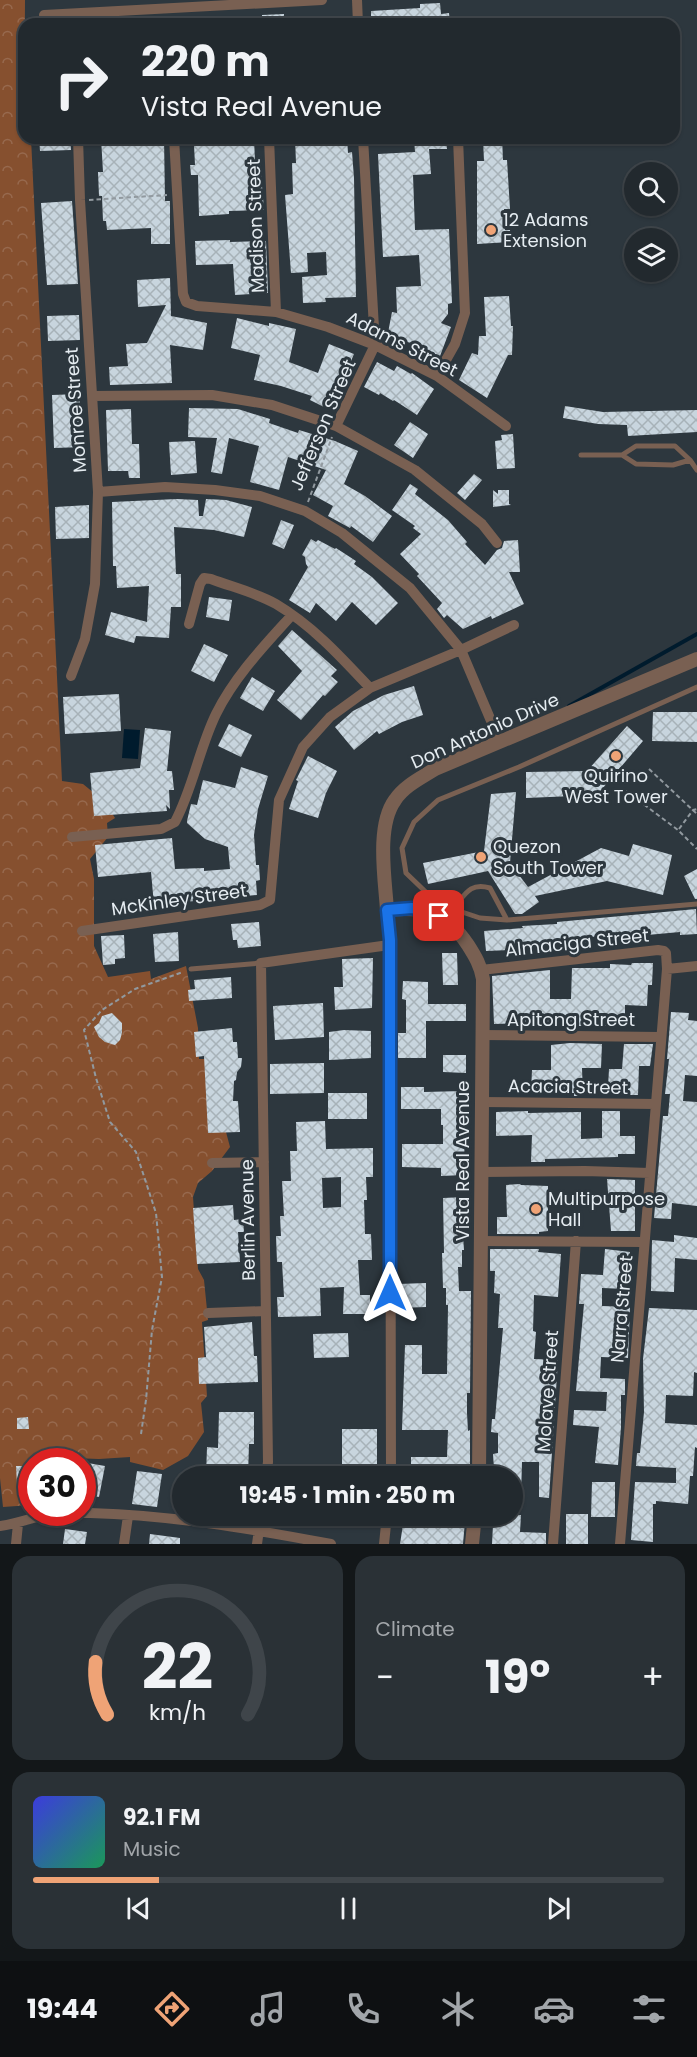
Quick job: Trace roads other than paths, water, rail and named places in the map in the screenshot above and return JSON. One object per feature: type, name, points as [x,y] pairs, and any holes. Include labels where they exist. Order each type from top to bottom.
[{"type":"street","points":[[88,18],[322,0]]},
{"type":"street","points":[[357,0],[358,18]]},
{"type":"street","points":[[44,15],[67,18]]},
{"type":"street","name":"Monroe Street","points":[[71,676],[85,639],[95,584],[98,492],[78,144]]},
{"type":"street","name":"Adams Street","points":[[174,144],[183,294],[186,302],[197,306],[276,312],[328,327],[375,345],[437,376],[506,426]]},
{"type":"street","name":"Madison Street","points":[[269,144],[276,312]]},
{"type":"street","name":"Jefferson Street","points":[[336,426],[375,345],[363,144]]},
{"type":"street","points":[[437,376],[455,344],[465,313],[458,144]]},
{"type":"street","points":[[92,396],[212,395],[272,405],[336,426],[415,470],[482,524],[497,543]]},
{"type":"street","points":[[98,492],[165,488],[215,490],[260,496],[305,511],[342,533],[410,588],[461,650],[500,742]]},
{"type":"street","points":[[189,624],[200,584],[204,579],[211,579],[274,603],[292,615],[326,641],[370,688]]},
{"type":"street","points":[[72,837],[161,829],[175,822],[199,754],[217,713],[244,668],[292,615]]},
{"type":"street","name":"McKinley Street","points":[[82,931],[260,905],[270,900],[273,889],[279,800],[303,747],[330,717],[370,688],[514,625]]},
{"type":"street","name":"Don Antonio Drive","points":[[387,910],[383,855],[385,825],[394,800],[414,782],[435,770],[697,659]]},
{"type":"street","name":"Vista Real Avenue","points":[[387,910],[412,908],[439,916],[457,929],[481,970],[479,1466]]},
{"type":"street","points":[[387,910],[391,1466]]},
{"type":"street","points":[[261,963],[389,945]]},
{"type":"street","name":"Almaciga Street","points":[[481,970],[658,950],[666,953],[667,969]]},
{"type":"street","name":"Berlin Avenue","points":[[261,963],[267,1466]]},
{"type":"street","points":[[667,969],[697,966]]},
{"type":"street","name":"Narra Street","points":[[620,1544],[667,969]]},
{"type":"street","name":"Apitong Street","points":[[481,1035],[660,1037]]},
{"type":"street","name":"Acacia Street","points":[[481,1102],[655,1104]]},
{"type":"street","points":[[212,1163],[264,1162]]},
{"type":"street","points":[[482,1172],[650,1173]]},
{"type":"street","points":[[481,1241],[644,1242]]},
{"type":"street","name":"Molave Street","points":[[553,1544],[576,1241]]},
{"type":"street","points":[[208,1313],[266,1311]]},
{"type":"street","points":[[96,1514],[259,1531],[331,1544]]},
{"type":"street","points":[[124,1544],[128,1516]]},
{"type":"street","points":[[0,1526],[18,1524],[16,1544]]},
{"type":"street","points":[[256,1544],[260,1526]]},
{"type":"street","points":[[384,1544],[386,1526]]},
{"type":"street","points":[[472,1544],[474,1526]]},
{"type":"lane","points":[[581,455],[622,454],[636,446],[675,446],[697,470]]},
{"type":"lane","points":[[622,454],[636,464],[673,465],[690,460]]},
{"type":"lane","points":[[697,687],[519,767],[438,800],[414,822],[402,848],[406,873],[431,897],[453,909],[480,918],[507,920],[697,904]]},
{"type":"lane","points":[[453,909],[473,887],[480,885],[490,888],[507,920]]},
{"type":"lane","points":[[191,969],[261,963]]},
{"type":"water","points":[[124,729],[140,730],[138,759],[122,758]]},
{"type":"waterway","points":[[569,706],[697,634]]},
{"type":"place","name":"12 Adams Extension","points":[[491,230]]},
{"type":"place","name":"Quirino West Tower","points":[[616,756]]},
{"type":"place","name":"Quezon South Tower","points":[[481,857]]},
{"type":"place","name":"Multipurpose Hall","points":[[536,1209]]}]
